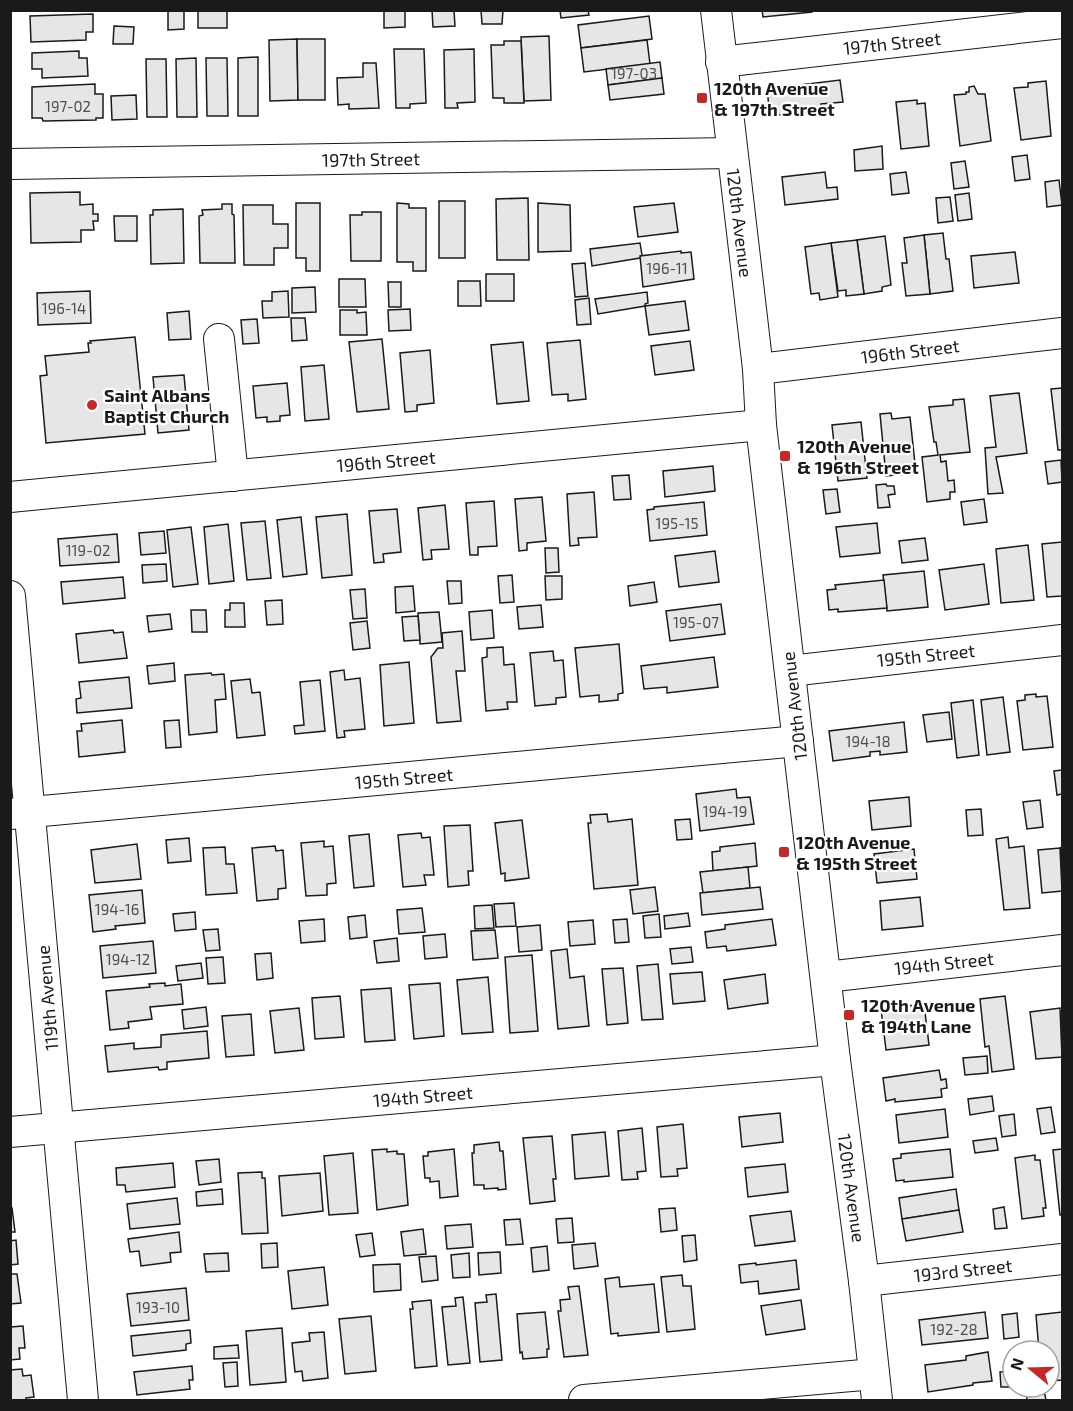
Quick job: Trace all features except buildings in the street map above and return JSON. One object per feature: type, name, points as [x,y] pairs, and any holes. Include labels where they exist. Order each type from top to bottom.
[{"type":"street","name":"120th Avenue","points":[[716,10],[758,369],[761,426],[876,1387]]},
{"type":"street","name":"197th Street","points":[[722,62],[1062,23]]},
{"type":"street","name":"197th Street","points":[[10,164],[731,153]]},
{"type":"street","name":"196th Street","points":[[758,369],[1062,333]]},
{"type":"street","points":[[219,339],[233,476]]},
{"type":"street","name":"196th Street","points":[[10,497],[761,426]]},
{"type":"street","name":"119th Avenue","points":[[10,596],[20,814],[58,1128],[83,1401]]},
{"type":"street","name":"195th Street","points":[[790,670],[1062,640]]},
{"type":"street","name":"195th Street","points":[[20,814],[798,741]]},
{"type":"street","name":"194th Street","points":[[826,977],[1062,950]]},
{"type":"street","name":"194th Street","points":[[10,1132],[835,1059]]},
{"type":"street","name":"193rd Street","points":[[864,1281],[1062,1259]]},
{"type":"street","points":[[584,1401],[876,1387]]},
{"type":"place","name":"120th Avenue & 197th Street","points":[[702,98]]},
{"type":"place","name":"Saint Albans Baptist Church","points":[[92,405]]},
{"type":"place","name":"120th Avenue & 196th Street","points":[[785,456]]},
{"type":"place","name":"120th Avenue & 195th Street","points":[[784,852]]},
{"type":"place","name":"120th Avenue & 194th Lane","points":[[849,1015]]}]
